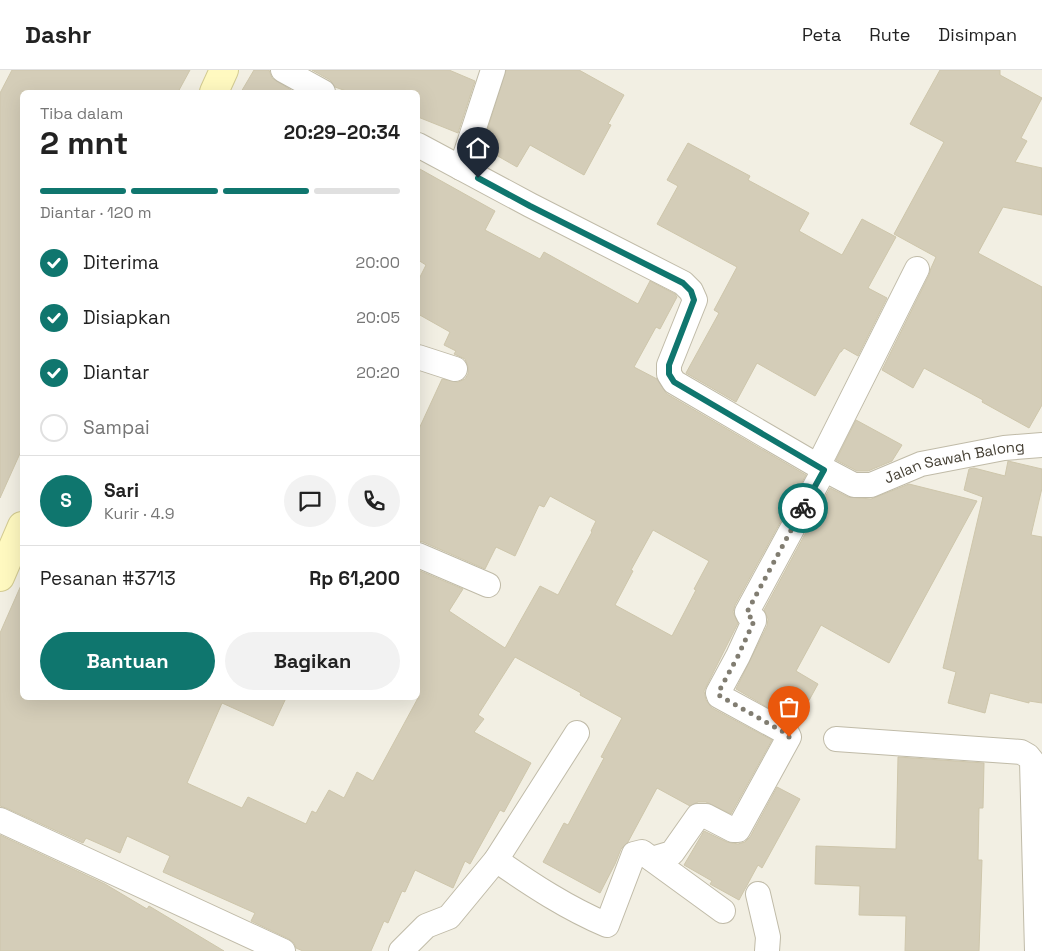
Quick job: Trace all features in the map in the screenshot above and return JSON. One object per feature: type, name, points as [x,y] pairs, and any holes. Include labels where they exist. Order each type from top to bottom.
[{"type":"main road","points":[[215,90],[224,70]]},
{"type":"main road","points":[[0,576],[20,535]]},
{"type":"street","points":[[283,70],[319,90]]},
{"type":"street","points":[[461,168],[493,70]]},
{"type":"street","name":"Jalan Sawah Balong","points":[[420,149],[461,168],[530,206],[683,283],[691,291],[694,300],[669,365],[669,374],[674,382],[821,468],[854,485],[870,485],[921,464],[1004,448],[1042,445]]},
{"type":"street","points":[[652,859],[672,852],[698,816],[706,816],[733,830],[738,830],[789,737],[718,693],[754,621],[754,619],[748,616],[747,612],[821,468],[917,269]]},
{"type":"street","points":[[420,358],[456,369]]},
{"type":"street","points":[[420,556],[488,586]]},
{"type":"street","points":[[401,951],[426,926],[449,917],[496,860],[577,733]]},
{"type":"street","points":[[836,739],[1021,752],[1028,756],[1032,761],[1037,951]]},
{"type":"street","points":[[0,820],[283,951]]},
{"type":"street","points":[[496,860],[542,892],[607,925],[634,854],[642,852],[724,911]]},
{"type":"street","points":[[758,894],[768,936],[767,951]]},
{"type":"building","points":[[12,70],[190,70],[179,90],[20,90],[20,453],[0,498],[0,93]]},
{"type":"building","points":[[254,70],[269,70],[272,78],[291,90],[242,90]]},
{"type":"building","points":[[312,70],[449,70],[475,81],[458,133],[420,118],[420,90],[343,90],[335,87],[330,80]]},
{"type":"building","points":[[506,70],[579,70],[624,95],[608,124],[611,125],[584,175],[530,145],[517,167],[482,147]]},
{"type":"building","points":[[940,70],[1000,70],[1000,75],[1042,98],[1021,138],[1027,141],[1015,162],[1042,168],[1042,215],[1003,207],[978,253],[1042,287],[1042,405],[1029,428],[924,368],[913,388],[882,370],[936,257],[894,234],[944,142],[910,124]]},
{"type":"building","points":[[688,143],[750,176],[748,180],[809,213],[799,231],[842,255],[862,219],[896,237],[868,288],[887,298],[858,356],[844,348],[815,396],[757,363],[736,402],[686,373],[719,313],[714,310],[737,267],[657,224],[678,186],[667,180]]},
{"type":"building","points":[[420,169],[495,211],[485,230],[540,259],[544,252],[638,304],[650,281],[675,294],[677,297],[660,329],[656,327],[634,367],[657,379],[667,394],[806,475],[735,605],[733,612],[738,623],[704,691],[706,700],[712,708],[772,740],[731,814],[706,802],[698,802],[690,806],[657,788],[628,842],[621,849],[600,893],[543,862],[564,823],[568,825],[604,758],[601,757],[622,718],[515,657],[478,715],[484,719],[474,732],[531,763],[504,812],[500,810],[470,864],[465,861],[453,888],[415,870],[405,892],[402,891],[388,923],[384,921],[371,951],[303,951],[296,948],[289,939],[251,921],[255,913],[163,872],[170,856],[127,836],[120,853],[86,838],[83,843],[0,806],[0,633],[20,588],[20,700],[285,700],[273,726],[222,703],[187,783],[242,808],[248,797],[306,824],[312,811],[316,813],[329,790],[344,798],[357,772],[373,781],[417,700],[420,700],[420,571],[463,589],[449,611],[505,648],[540,586],[558,595],[596,521],[550,496],[544,507],[539,505],[515,556],[496,547],[485,569],[420,541],[420,427],[442,379],[458,382],[465,379],[468,374],[465,359],[454,354],[456,351],[444,345],[450,332],[420,315],[420,277],[426,265],[420,261]],"holes":[[[653,530],[709,561],[694,589],[696,590],[672,636],[615,605],[633,571],[631,570]]]},
{"type":"building","points":[[856,420],[902,445],[892,461],[868,471],[857,471],[836,460]]},
{"type":"building","points":[[1008,461],[1042,469],[1042,488],[1031,535],[1042,537],[1042,703],[1029,701],[1029,703],[990,693],[985,713],[948,703],[956,672],[943,668],[983,497],[964,490],[969,469],[974,468],[1005,476]]},
{"type":"building","points":[[909,484],[977,501],[889,663],[821,625],[796,671],[818,684],[796,724],[736,689],[767,626],[768,619],[764,610],[830,488],[848,497],[871,499]]},
{"type":"building","points":[[898,757],[984,763],[983,808],[979,808],[978,860],[982,860],[979,951],[905,951],[906,916],[859,915],[860,886],[815,884],[816,846],[896,849]]},
{"type":"building","points":[[777,787],[800,799],[762,868],[758,865],[739,900],[710,884],[712,881],[684,865],[704,831],[727,842],[738,844],[745,842],[750,837]]},
{"type":"building","points":[[0,835],[105,884],[147,909],[149,906],[224,951],[0,951]]},
{"type":"way so far","points":[[789,737],[718,693],[754,621],[754,619],[748,616],[747,612],[803,508]]},
{"type":"route","points":[[478,178],[683,283],[691,291],[694,300],[669,365],[669,374],[674,382],[824,470],[803,508]]}]
